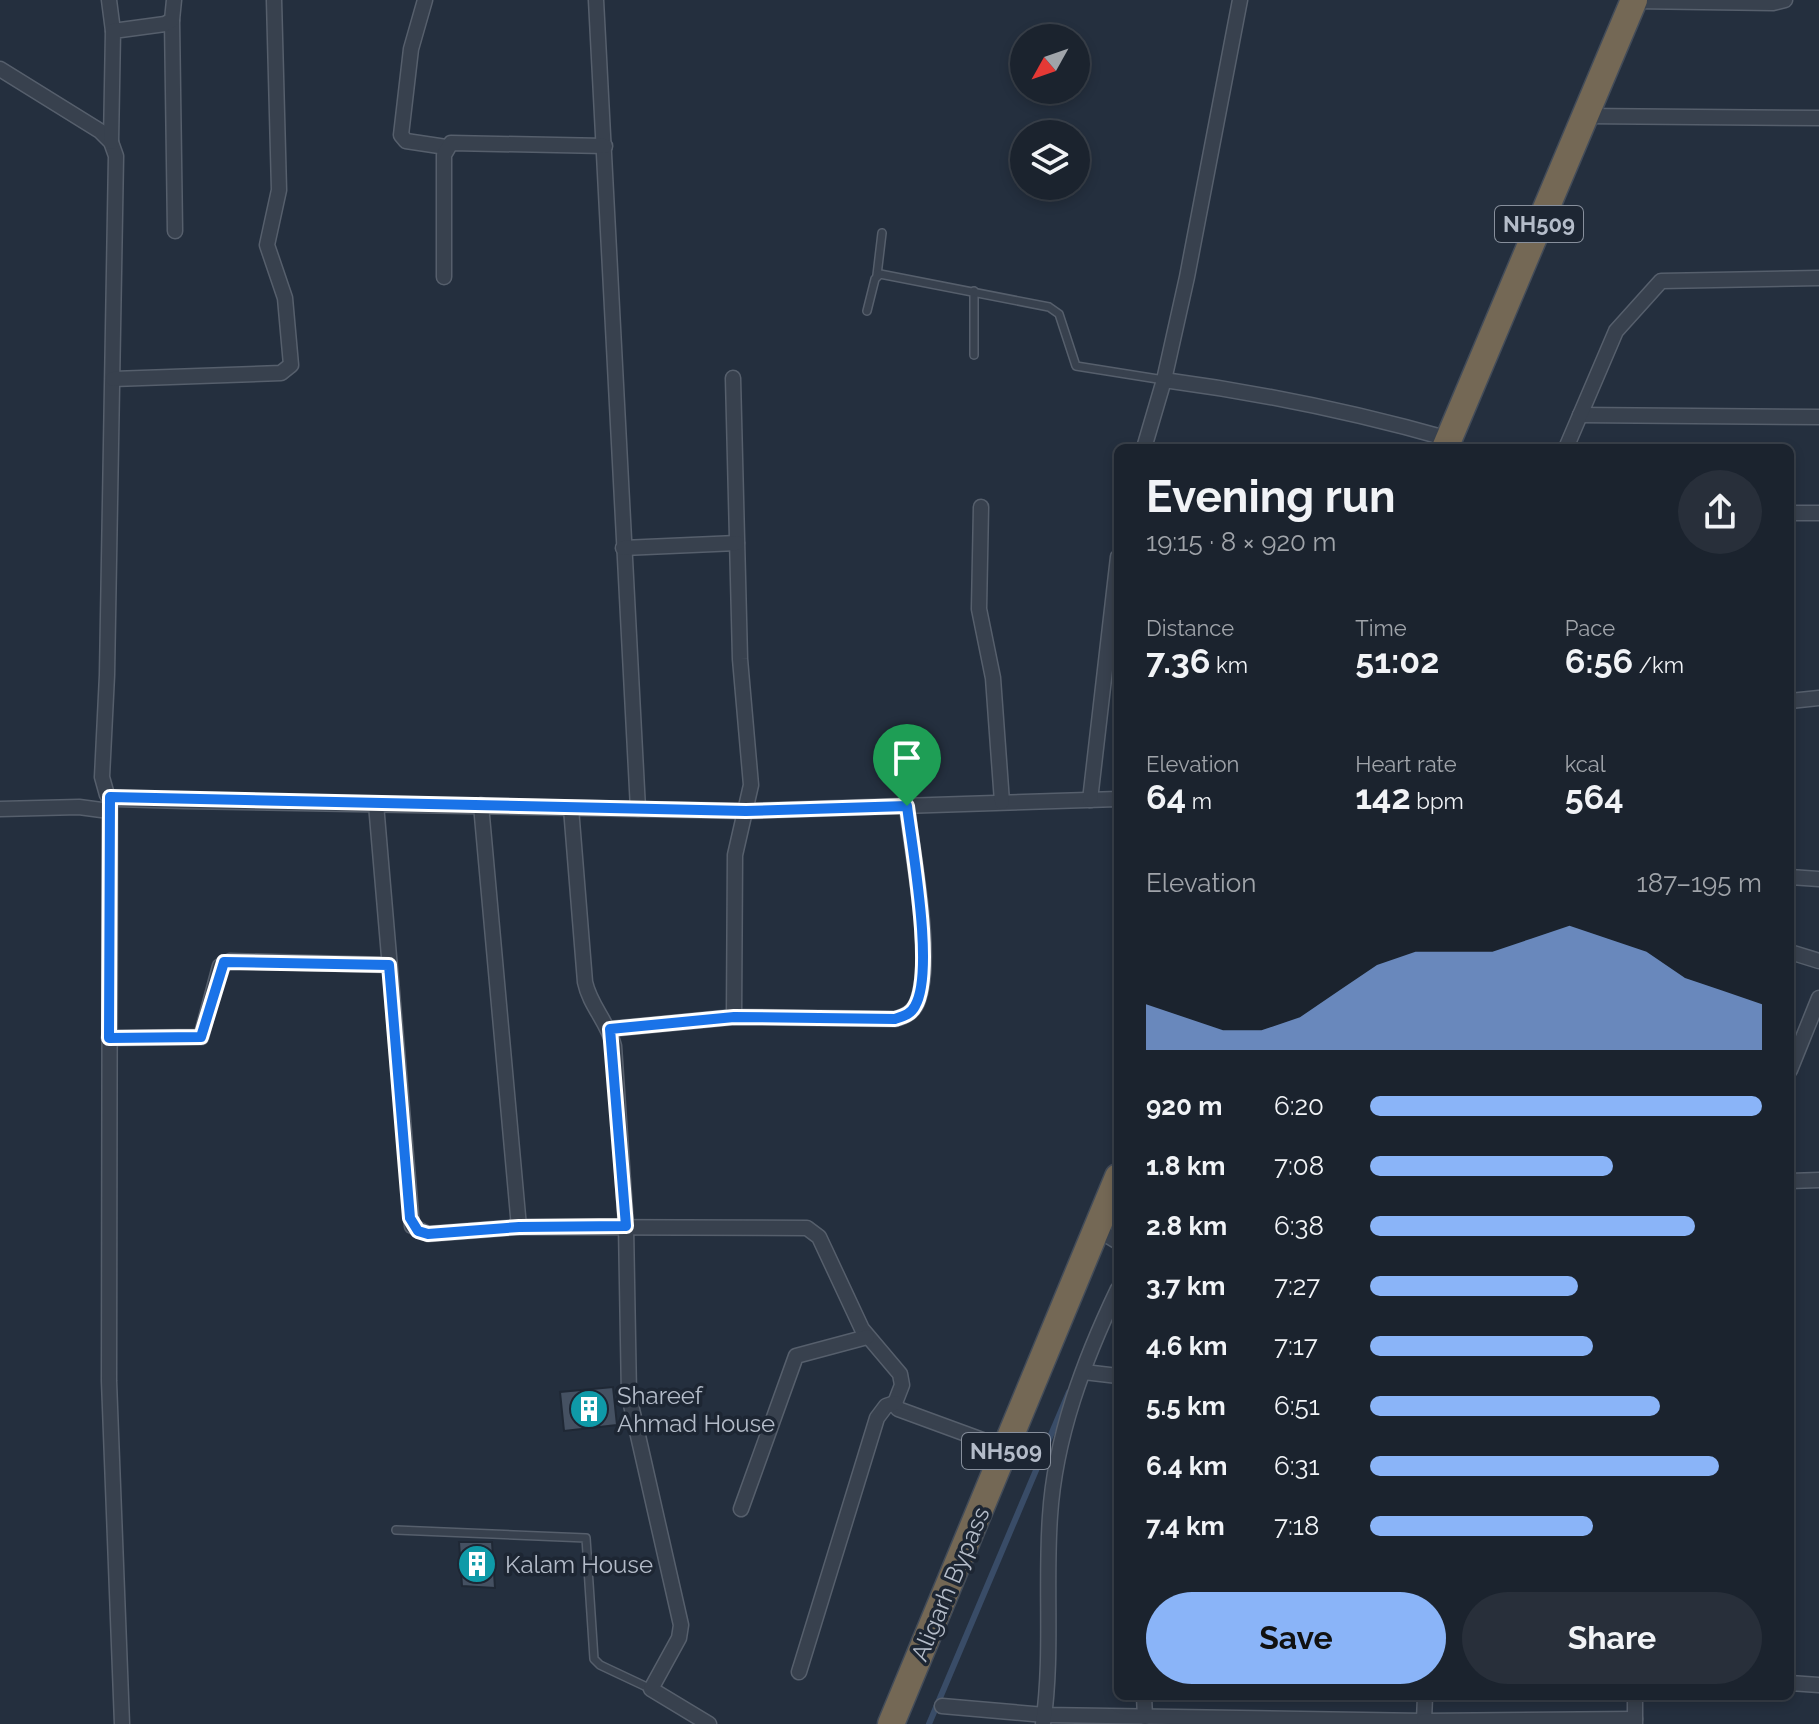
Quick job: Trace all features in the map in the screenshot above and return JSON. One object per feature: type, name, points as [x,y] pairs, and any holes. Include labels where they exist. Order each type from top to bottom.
[{"type":"highway","name":"NH509","points":[[1447,443],[1634,1]]},
{"type":"highway","name":"Aligarh Bypass","points":[[891,1724],[1007,1449],[1107,1235],[1114,1198]]},
{"type":"street","points":[[109,0],[113,31],[111,142],[117,176],[102,777],[109,804],[109,1381],[122,1724]]},
{"type":"street","points":[[174,0],[175,231]]},
{"type":"street","points":[[113,379],[281,373],[291,365],[285,298],[267,245],[279,190],[274,0]]},
{"type":"street","points":[[425,0],[411,49],[401,135],[406,141],[446,147],[454,143],[605,146]]},
{"type":"street","points":[[596,0],[638,809]]},
{"type":"street","points":[[1145,444],[1164,380],[1240,0]]},
{"type":"street","points":[[1634,1],[1773,3],[1785,0]]},
{"type":"street","points":[[113,31],[165,24],[172,20]]},
{"type":"street","points":[[0,69],[100,131],[111,142]]},
{"type":"street","points":[[1584,116],[1819,118]]},
{"type":"street","points":[[444,277],[446,147]]},
{"type":"street","points":[[1568,444],[1616,331],[1661,281],[1819,278]]},
{"type":"street","points":[[733,378],[740,659],[751,785],[738,835],[734,868],[734,1017]]},
{"type":"street","points":[[1164,380],[1275,395],[1362,414],[1447,443]]},
{"type":"street","points":[[1580,415],[1819,417]]},
{"type":"street","points":[[981,507],[979,609],[993,678],[1002,802]]},
{"type":"street","points":[[1794,513],[1819,513]]},
{"type":"street","points":[[623,548],[737,543]]},
{"type":"street","points":[[1090,800],[1114,592]]},
{"type":"street","points":[[1794,701],[1819,698]]},
{"type":"street","points":[[0,809],[109,804],[376,804],[746,811],[1114,799]]},
{"type":"street","points":[[376,804],[412,1226],[428,1234],[519,1227],[807,1228],[819,1237],[867,1337],[903,1379],[895,1403],[898,1409],[1007,1449]]},
{"type":"street","points":[[481,805],[519,1227]]},
{"type":"street","points":[[610,1029],[734,1017],[895,1019],[914,1010],[919,999],[922,968],[921,933],[907,806]]},
{"type":"street","points":[[571,808],[585,982],[588,995],[610,1029],[626,1226],[629,1396],[681,1632],[651,1689],[709,1724]]},
{"type":"street","points":[[1794,877],[1819,879]]},
{"type":"street","points":[[1794,953],[1819,961]]},
{"type":"street","points":[[109,1038],[201,1037],[224,962],[389,965]]},
{"type":"street","points":[[1794,1060],[1819,998]]},
{"type":"street","points":[[1794,1181],[1819,1180]]},
{"type":"street","points":[[1044,1719],[1050,1514],[1061,1434],[1114,1299]]},
{"type":"street","points":[[741,1509],[796,1356],[867,1337]]},
{"type":"street","points":[[1084,1372],[1114,1376]]},
{"type":"street","points":[[799,1672],[877,1418],[886,1406],[895,1403]]},
{"type":"street","points":[[1794,1683],[1819,1685]]},
{"type":"street","points":[[1144,1700],[1145,1717]]},
{"type":"street","points":[[1424,1721],[1425,1700]]},
{"type":"street","points":[[942,1706],[1044,1719],[1635,1721],[1635,1700]]},
{"type":"lane","points":[[867,311],[877,275],[882,233]]},
{"type":"lane","points":[[877,275],[974,291],[1055,309],[1073,361],[1080,368],[1164,380]]},
{"type":"lane","points":[[974,291],[974,355]]},
{"type":"lane","points":[[396,1530],[586,1538],[594,1659],[600,1665],[651,1689]]},
{"type":"building","name":"Shareef Ahmad House","points":[[613,1387],[617,1425],[564,1431],[560,1392]]},
{"type":"building","name":"Kalam House","points":[[459,1542],[492,1542],[495,1588],[462,1586]]},
{"type":"waterway","points":[[929,1724],[1069,1392]]},
{"type":"place","name":"Shareef Ahmad House","points":[[589,1409]]},
{"type":"place","name":"Kalam House","points":[[477,1564]]},
{"type":"route","points":[[110,797],[746,811],[907,806],[921,933],[922,968],[919,999],[914,1010],[895,1019],[734,1017],[610,1029],[614,1046],[626,1226],[519,1227],[428,1234],[412,1226],[389,965],[224,962],[220,966],[206,1032],[201,1037],[196,1040],[109,1038],[110,797]]}]
